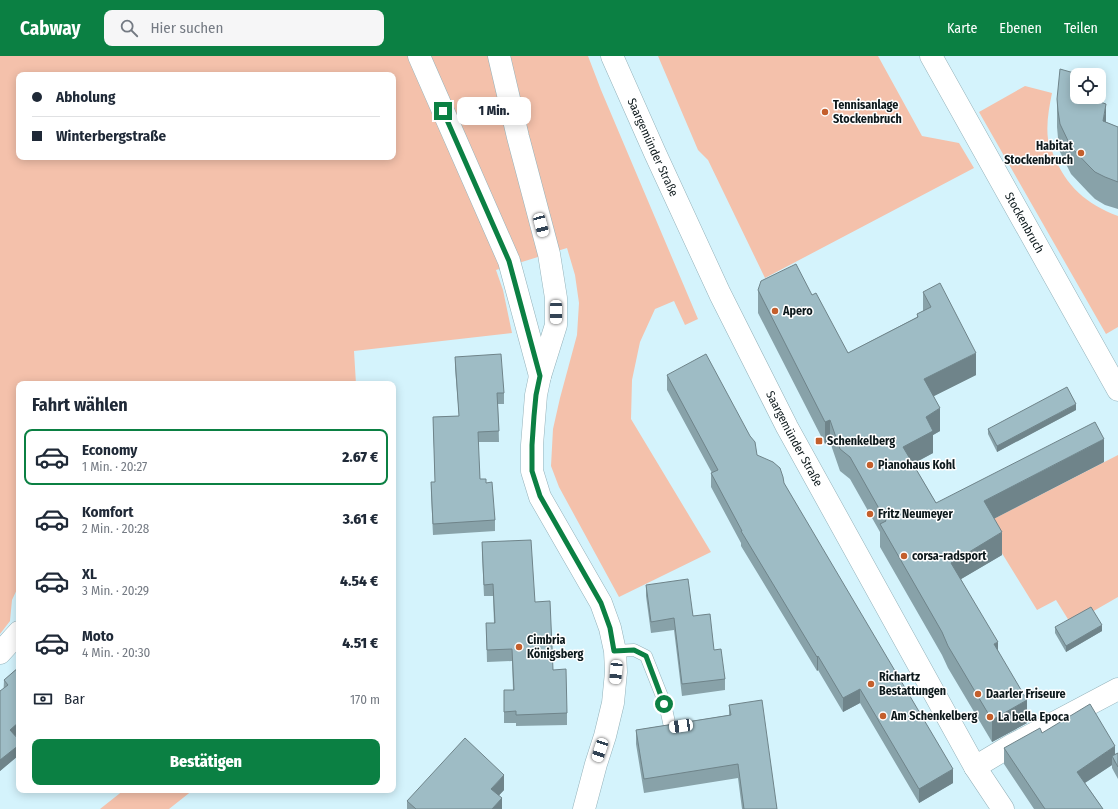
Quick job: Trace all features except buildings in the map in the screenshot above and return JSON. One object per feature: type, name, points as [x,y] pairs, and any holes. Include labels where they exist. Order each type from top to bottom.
[{"type":"street","points":[[419,56],[509,261],[540,376]]},
{"type":"street","points":[[499,56],[518,137],[549,254],[556,298],[556,325],[540,376],[536,395],[532,445],[532,471],[540,496],[601,603],[610,628],[614,651],[616,672],[613,703],[584,809]]},
{"type":"street","name":"Saargemünder Straße","points":[[612,56],[655,154],[720,294],[787,427],[976,767],[1003,809]]},
{"type":"street","name":"Stockenbruch","points":[[931,56],[1118,390]]},
{"type":"street","points":[[0,653],[16,635]]},
{"type":"street","points":[[976,767],[1012,745],[1118,689]]},
{"type":"lane","points":[[614,651],[634,650],[646,656],[664,704],[666,728],[683,726]]},
{"type":"shaded area","points":[[0,56],[588,56],[698,319],[685,325],[674,301],[655,309],[640,342],[632,380],[631,419],[711,552],[619,597],[559,487],[551,466],[553,429],[577,335],[579,303],[575,275],[567,248],[496,270],[503,290],[512,333],[354,351],[356,381],[16,381],[16,591],[12,600],[10,621],[0,634]]},
{"type":"shaded area","points":[[658,56],[878,56],[922,136],[959,143],[974,168],[765,278],[708,160],[698,150]]},
{"type":"shaded area","points":[[1025,86],[1052,93],[1047,133],[1053,154],[1064,176],[1087,200],[1096,206],[1118,216],[1118,327],[1106,334],[979,112]]},
{"type":"shaded area","points":[[1118,455],[1118,597],[1071,624],[1056,600],[1037,610],[992,537],[974,529]]},
{"type":"shaded area","points":[[120,793],[189,793],[169,809],[100,809]]},
{"type":"place","name":"Tennisanlage Stockenbruch","points":[[825,112]]},
{"type":"place","name":"Habitat Stockenbruch","points":[[1081,153]]},
{"type":"place","name":"Apero","points":[[775,311]]},
{"type":"place","name":"Schenkelberg","points":[[819,441]]},
{"type":"place","name":"Pianohaus Kohl","points":[[870,465]]},
{"type":"place","name":"Fritz Neumeyer","points":[[870,514]]},
{"type":"place","name":"corsa-radsport","points":[[904,556]]},
{"type":"place","name":"Cimbria Königsberg","points":[[519,647]]},
{"type":"place","name":"Richartz Bestattungen","points":[[871,684]]},
{"type":"place","name":"Daarler Friseure","points":[[978,694]]},
{"type":"place","name":"Am Schenkelberg","points":[[883,716]]},
{"type":"place","name":"La bella Epoca","points":[[990,717]]},
{"type":"route","points":[[443,111],[509,261],[540,376],[536,395],[532,445],[532,471],[540,496],[601,603],[610,628],[614,651],[634,650],[646,656],[664,704]]}]
